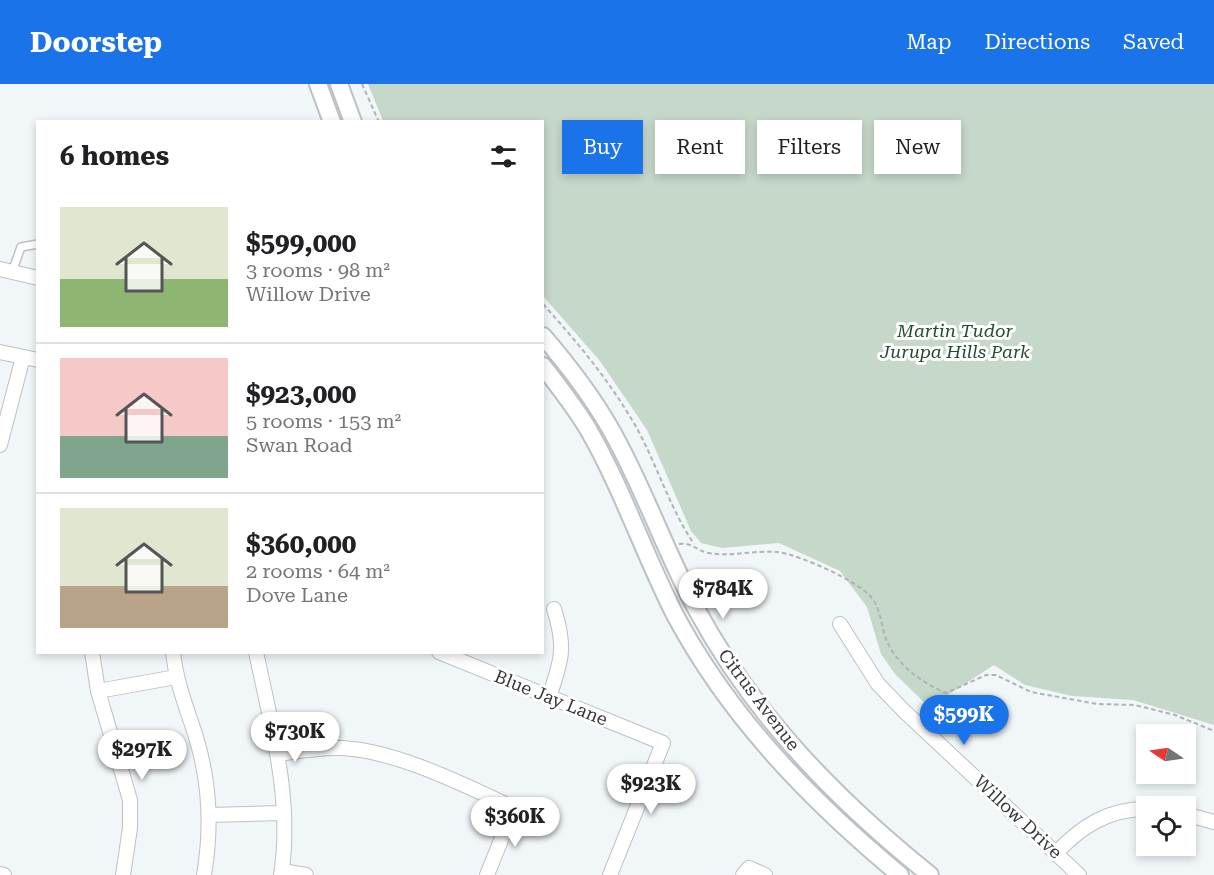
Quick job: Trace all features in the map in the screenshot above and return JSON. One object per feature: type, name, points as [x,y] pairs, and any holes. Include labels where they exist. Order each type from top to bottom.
[{"type":"street","points":[[318,84],[331,120]]},
{"type":"street","points":[[339,84],[352,120]]},
{"type":"street","points":[[6,270],[36,278]]},
{"type":"street","name":"Citrus Avenue","points":[[544,337],[582,383],[610,427],[683,584],[745,686],[798,753],[832,790],[930,875]]},
{"type":"street","points":[[0,352],[31,358],[0,445]]},
{"type":"street","name":"Citrus Avenue","points":[[544,367],[588,430],[676,615],[726,695],[795,780],[844,828],[900,875]]},
{"type":"street","points":[[549,697],[563,648],[562,633],[554,609]]},
{"type":"street","name":"Willow Drive","points":[[840,624],[878,684],[1079,875]]},
{"type":"street","points":[[92,654],[98,691],[130,800],[130,828],[123,875]]},
{"type":"street","points":[[172,654],[176,676],[202,759],[210,815],[204,875]]},
{"type":"street","points":[[256,654],[278,754],[284,813],[281,873],[306,875]]},
{"type":"street","name":"Blue Jay Lane","points":[[444,654],[663,743],[610,875]]},
{"type":"street","points":[[98,691],[176,676]]},
{"type":"street","points":[[278,754],[342,748],[372,753],[409,764],[514,808],[487,875]]},
{"type":"street","points":[[1056,853],[1077,832],[1098,819],[1115,812],[1136,809]]},
{"type":"street","points":[[210,815],[284,813]]},
{"type":"street","points":[[1196,817],[1214,822]]},
{"type":"street","points":[[746,871],[765,875]]},
{"type":"lane","points":[[6,270],[21,247],[36,244]]},
{"type":"path","points":[[362,84],[378,120]]},
{"type":"path","points":[[544,305],[607,379],[636,426],[679,522],[695,546]]},
{"type":"path","points":[[673,545],[688,543],[709,553],[779,552],[857,584],[872,597],[882,619],[886,640],[907,668],[933,688],[946,693],[986,675],[996,675],[1031,692],[1097,704],[1135,705],[1175,715],[1214,731]]},
{"type":"green space","name":"Martin Tudor Jurupa Hills Park","points":[[368,84],[1214,84],[1214,725],[1133,700],[1072,696],[1025,685],[994,665],[943,698],[933,711],[895,674],[881,654],[867,607],[840,571],[779,543],[722,548],[701,543],[691,531],[647,430],[600,361],[544,297],[544,120],[383,120]]}]
